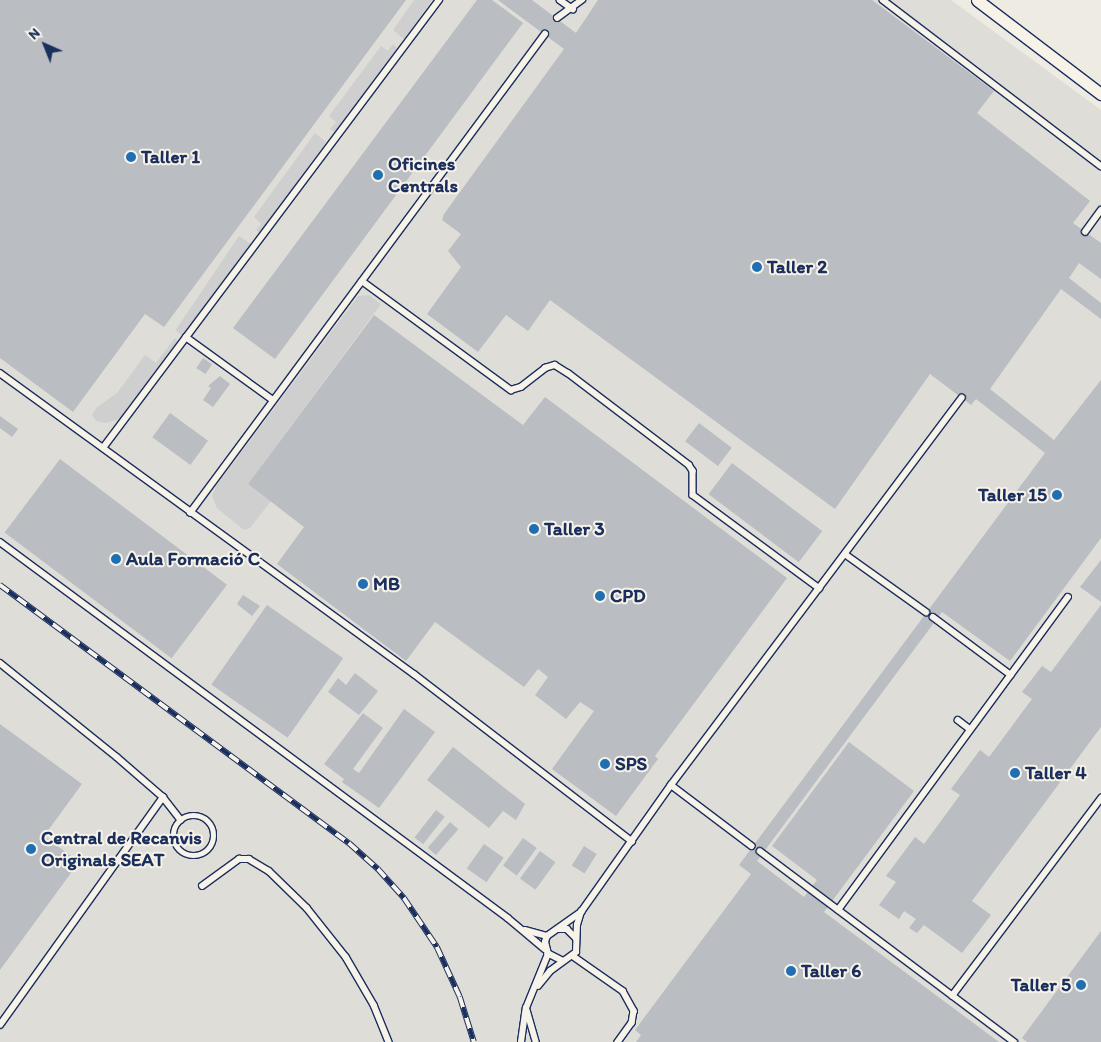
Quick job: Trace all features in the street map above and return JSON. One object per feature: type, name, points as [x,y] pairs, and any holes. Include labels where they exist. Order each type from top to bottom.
[{"type":"street","points":[[977,0],[1100,92]]},
{"type":"lane","points":[[103,448],[438,0]]},
{"type":"lane","points":[[560,0],[573,9]]},
{"type":"lane","points":[[557,18],[573,9],[582,0]]},
{"type":"lane","points":[[883,0],[1101,166]]},
{"type":"lane","points":[[190,513],[545,34]]},
{"type":"lane","points":[[1085,232],[1101,210]]},
{"type":"lane","points":[[362,281],[511,390],[521,387],[545,368],[555,365],[561,369],[690,465],[694,471],[693,495],[819,588]]},
{"type":"lane","points":[[186,337],[274,400]]},
{"type":"lane","points":[[0,373],[190,513],[414,674],[632,841]]},
{"type":"lane","points":[[523,930],[547,936],[581,912],[671,785],[962,398]]},
{"type":"lane","points":[[0,542],[523,930],[546,952],[562,961]]},
{"type":"lane","points":[[845,554],[926,612]]},
{"type":"lane","points":[[838,910],[1068,597]]},
{"type":"lane","points":[[933,617],[1010,674]]},
{"type":"lane","points":[[0,663],[163,797],[181,820]]},
{"type":"lane","points":[[958,720],[970,729]]},
{"type":"lane","points":[[671,785],[752,846]]},
{"type":"lane","points":[[0,1025],[163,797]]},
{"type":"lane","points":[[952,996],[1101,798]]},
{"type":"lane","points":[[197,816],[206,820],[214,836],[208,850],[195,857],[176,847],[174,833],[181,820],[197,816]]},
{"type":"lane","points":[[760,851],[1014,1042]]},
{"type":"lane","points":[[202,886],[216,878],[239,858],[249,859],[269,872],[307,908],[346,957],[374,1005],[389,1042]]},
{"type":"lane","points":[[573,956],[581,912]]},
{"type":"lane","points":[[559,929],[567,929],[576,938]]},
{"type":"lane","points":[[538,986],[546,952],[547,936]]},
{"type":"lane","points":[[521,1042],[526,1008],[538,986],[562,961],[573,956]]},
{"type":"lane","points":[[573,956],[624,991],[634,1011],[632,1023],[618,1042]]},
{"type":"lane","points":[[526,1008],[536,1042]]},
{"type":"shaded area","points":[[0,0],[951,0],[1101,110],[1101,1042],[0,1042]]},
{"type":"shaded area","points":[[414,0],[432,0],[404,39],[393,30]]},
{"type":"shaded area","points":[[393,44],[397,48],[335,132],[330,129],[336,122],[329,116],[381,46],[388,51]]},
{"type":"shaded area","points":[[315,133],[326,142],[260,233],[256,230],[261,224],[254,217]]},
{"type":"shaded area","points":[[239,236],[251,244],[187,338],[175,331]]},
{"type":"shaded area","points":[[369,295],[381,304],[248,484],[271,501],[250,528],[244,530],[217,508],[212,496],[216,486],[358,296]]},
{"type":"shaded area","points":[[175,338],[178,342],[121,419],[105,423],[96,421],[92,415],[97,407],[117,393],[145,355],[156,363]]},
{"type":"building","name":"Taller 1","points":[[0,0],[406,0],[164,327],[145,314],[73,412],[0,358]]},
{"type":"building","name":"Oficines Centrals","points":[[477,0],[492,0],[523,23],[275,359],[233,328]]},
{"type":"building","name":"Taller 2","points":[[498,0],[532,0],[576,33],[598,0],[872,0],[994,91],[977,113],[1090,201],[1073,223],[1101,243],[1101,279],[1079,263],[1069,278],[1101,303],[1101,319],[1061,289],[990,389],[1054,440],[1101,380],[1101,538],[1010,661],[942,612],[757,861],[804,897],[817,880],[772,846],[849,742],[914,791],[824,912],[999,1042],[636,1042],[641,1035],[635,1030],[751,874],[739,865],[1045,453],[976,399],[971,405],[930,374],[835,509],[550,300],[528,331],[506,315],[478,352],[427,314],[461,267],[448,251],[461,234],[442,220],[444,214],[564,49]]},
{"type":"building","name":"Taller 3","points":[[374,315],[523,425],[545,397],[787,578],[655,756],[658,759],[616,816],[552,769],[594,711],[580,702],[566,719],[535,695],[548,677],[538,669],[524,687],[435,622],[406,661],[277,564],[304,527],[248,484]]},
{"type":"building","points":[[203,358],[212,364],[205,374],[196,368]]},
{"type":"building","points":[[220,376],[230,384],[213,407],[203,400],[211,388],[208,386]]},
{"type":"building","points":[[170,413],[208,441],[190,465],[152,437]]},
{"type":"building","points":[[0,416],[18,429],[12,437],[0,428]]},
{"type":"building","points":[[699,423],[732,448],[718,466],[685,441]]},
{"type":"building","name":"Aula Formació C","points":[[60,459],[227,585],[172,658],[5,532]]},
{"type":"building","points":[[732,463],[822,531],[799,562],[709,494]]},
{"type":"building","points":[[1101,560],[1101,602],[1080,587]]},
{"type":"building","points":[[243,595],[260,606],[252,616],[237,604]]},
{"type":"building","points":[[267,605],[343,658],[288,738],[211,684]]},
{"type":"building","name":"Taller 4","points":[[1101,605],[1101,727],[972,901],[991,915],[962,953],[924,925],[917,933],[909,928],[916,919],[904,911],[899,919],[879,905],[896,882],[886,876],[915,837],[924,844],[960,795],[951,789],[980,750],[989,757],[1032,699],[1022,692],[1042,666],[1051,672]]},
{"type":"building","points":[[355,673],[378,691],[359,715],[328,692],[338,678],[346,685]]},
{"type":"building","points":[[404,709],[435,732],[379,808],[342,782],[344,779],[324,764],[363,713],[383,728],[353,769],[359,773]]},
{"type":"building","name":"Central de Recanvis Originals SEAT","points":[[0,724],[82,784],[44,836],[79,862],[0,970]]},
{"type":"building","points":[[453,747],[525,804],[516,820],[503,811],[489,828],[427,780]]},
{"type":"building","points":[[436,810],[445,817],[423,844],[414,838]]},
{"type":"building","points":[[450,822],[458,829],[436,855],[428,848]]},
{"type":"building","points":[[523,838],[537,848],[517,875],[503,866]]},
{"type":"building","points":[[484,844],[504,858],[486,882],[467,869]]},
{"type":"building","points":[[584,846],[597,854],[585,873],[572,866]]},
{"type":"building","points":[[540,851],[555,862],[535,890],[520,879]]},
{"type":"building","name":"Taller 5","points":[[1101,931],[1101,1042],[1027,1042],[1022,1038]]},
{"type":"railway","points":[[0,585],[349,843],[378,869],[404,898],[437,947],[460,997],[474,1042]]},
{"type":"place","name":"Taller 1","points":[[131,157]]},
{"type":"place","name":"Oficines Centrals","points":[[378,175]]},
{"type":"place","name":"Taller 2","points":[[757,267]]},
{"type":"place","name":"Taller 15","points":[[1057,495]]},
{"type":"place","name":"Taller 3","points":[[534,529]]},
{"type":"place","name":"Aula Formació C","points":[[116,559]]},
{"type":"place","name":"MB","points":[[363,584]]},
{"type":"place","name":"CPD","points":[[600,596]]},
{"type":"place","name":"SPS","points":[[605,764]]},
{"type":"place","name":"Taller 4","points":[[1015,773]]},
{"type":"place","name":"Central de Recanvis Originals SEAT","points":[[31,849]]},
{"type":"place","name":"Taller 6","points":[[791,971]]},
{"type":"place","name":"Taller 5","points":[[1081,985]]}]
